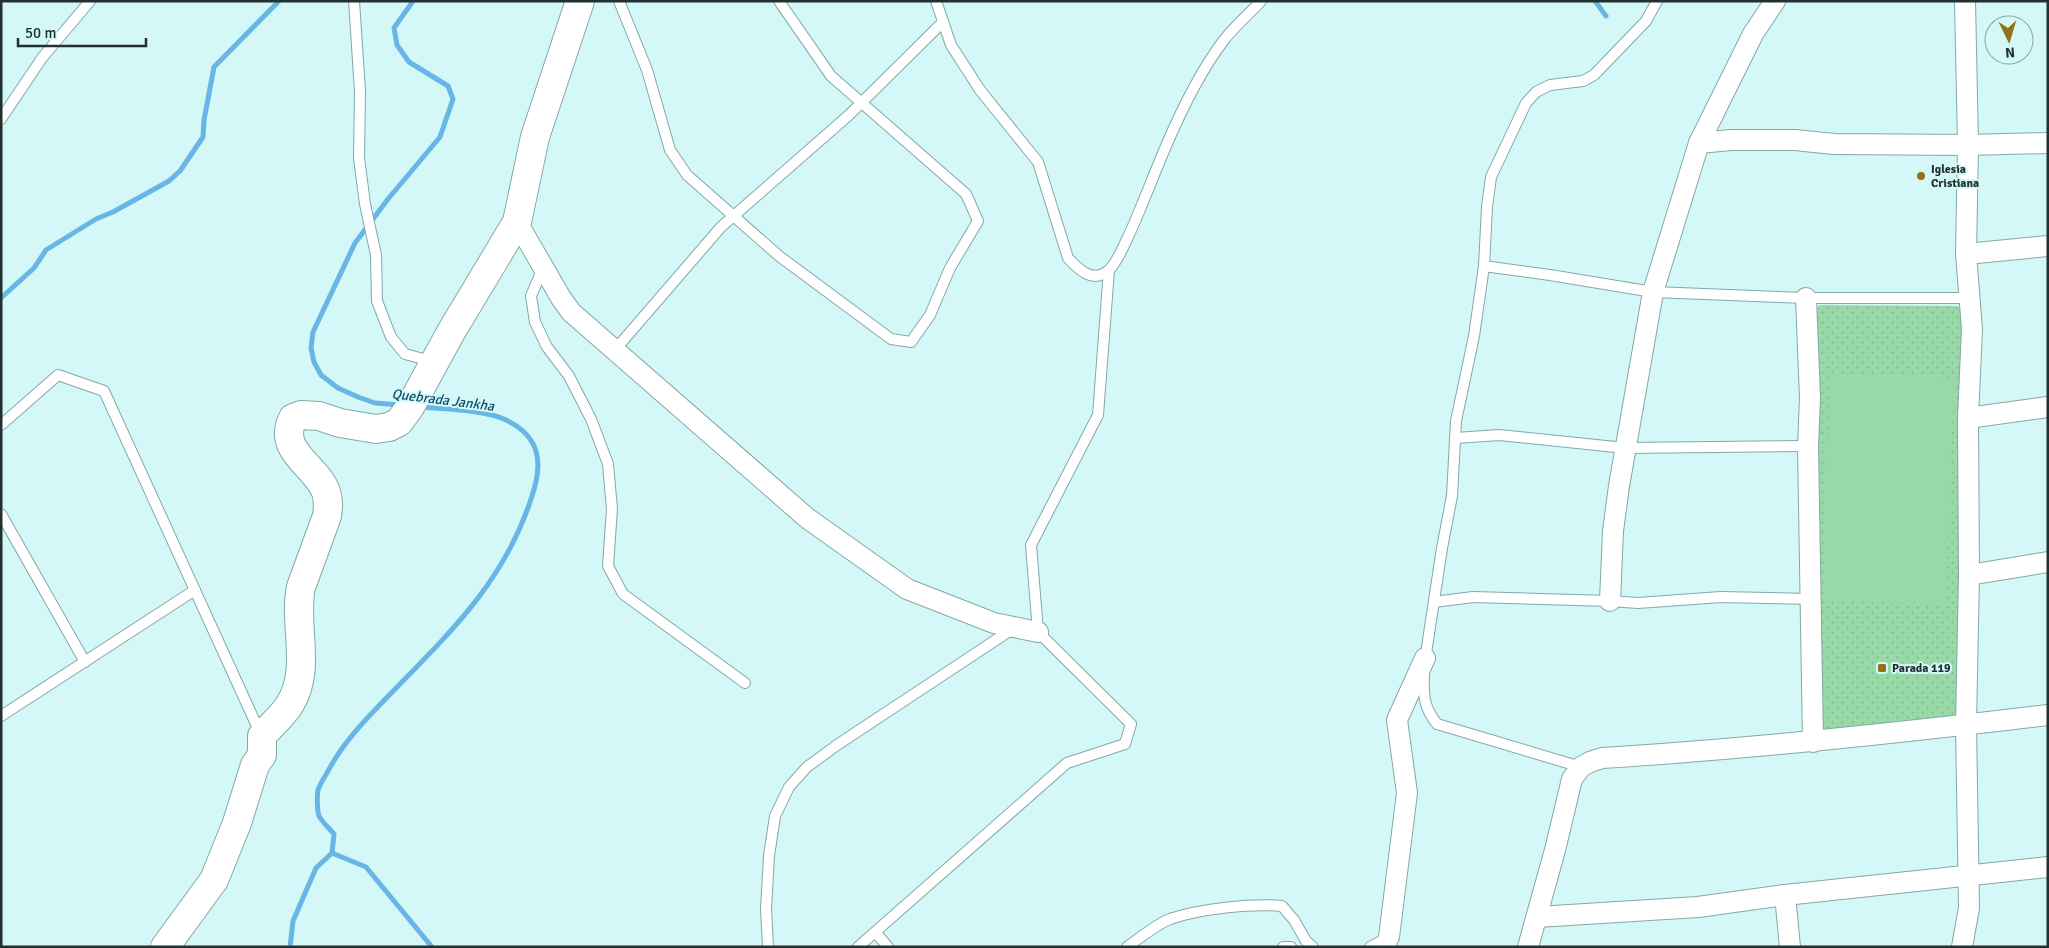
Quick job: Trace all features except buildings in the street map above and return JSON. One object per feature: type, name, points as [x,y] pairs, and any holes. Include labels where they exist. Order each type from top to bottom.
[{"type":"street","points":[[165,947],[214,880],[237,823],[255,765],[262,755],[262,736],[290,704],[299,679],[302,661],[298,611],[301,587],[327,516],[328,505],[325,489],[291,445],[288,433],[289,425],[293,418],[310,415],[362,428],[389,427],[399,422],[517,222],[535,137],[580,1]]},
{"type":"street","points":[[1610,601],[1613,531],[1625,448],[1653,292],[1699,143],[1753,34],[1775,1]]},
{"type":"street","points":[[1962,947],[1969,908],[1966,725],[1969,575],[1968,418],[1972,329],[1966,254],[1968,145],[1965,1]]},
{"type":"street","points":[[1699,143],[1731,140],[1795,140],[1834,144],[1968,145],[2048,143]]},
{"type":"street","points":[[517,222],[560,298],[571,312],[807,518],[908,589],[994,623],[1038,632]]},
{"type":"street","points":[[1966,254],[2048,246]]},
{"type":"street","points":[[1806,298],[1810,398],[1808,446],[1813,742]]},
{"type":"street","points":[[1968,418],[2048,406]]},
{"type":"street","points":[[1969,575],[2048,562]]},
{"type":"street","points":[[1390,942],[1407,793],[1397,720],[1425,658]]},
{"type":"street","points":[[1528,947],[1572,779],[1581,768],[1590,762],[1602,758],[1703,752],[1813,742],[2048,715]]},
{"type":"street","points":[[1537,917],[1698,907],[1784,895],[1968,877],[2048,867]]},
{"type":"street","points":[[1784,895],[1790,947]]},
{"type":"lane","points":[[1,119],[42,58],[90,1]]},
{"type":"lane","points":[[354,1],[360,92],[359,158],[365,204],[376,255],[378,301],[391,337],[405,354],[434,362]]},
{"type":"lane","points":[[619,1],[647,70],[670,150],[687,175],[779,256],[891,339],[911,342],[930,314],[950,268],[978,221],[966,194],[830,76],[779,1]]},
{"type":"lane","points":[[936,1],[951,45],[980,90],[1038,162],[1068,258],[1078,269],[1089,276],[1097,276],[1109,270]]},
{"type":"lane","points":[[858,947],[1067,763],[1125,744],[1131,724],[1038,632],[1032,545],[1098,415],[1109,270],[1125,244],[1166,146],[1208,65],[1224,39],[1261,1]]},
{"type":"lane","points":[[1581,768],[1437,724],[1428,713],[1423,696],[1425,658],[1452,496],[1456,421],[1474,336],[1484,266],[1487,207],[1491,177],[1526,103],[1536,92],[1550,85],[1583,81],[1594,75],[1646,22],[1657,1]]},
{"type":"lane","points":[[614,351],[721,226],[861,104],[943,22]]},
{"type":"lane","points":[[1484,266],[1653,292],[1806,298],[1970,298]]},
{"type":"lane","points":[[543,267],[531,296],[535,322],[547,347],[569,376],[591,419],[608,464],[612,509],[608,566],[624,594],[745,683]]},
{"type":"lane","points":[[1,424],[58,376],[104,391],[262,736]]},
{"type":"lane","points":[[1456,438],[1499,435],[1625,448],[1808,446]]},
{"type":"lane","points":[[1,514],[85,662]]},
{"type":"lane","points":[[1,716],[195,590]]},
{"type":"lane","points":[[1434,602],[1473,598],[1638,603],[1721,597],[1811,599]]},
{"type":"lane","points":[[768,947],[766,909],[769,856],[774,816],[789,787],[807,767],[837,745],[1015,628]]},
{"type":"lane","points":[[1127,947],[1168,920],[1202,912],[1260,904],[1282,906],[1294,920],[1306,941],[1313,947]]},
{"type":"lane","points":[[876,933],[888,947]]},
{"type":"lane","points":[[1370,947],[1390,942]]},
{"type":"lane","points":[[1283,947],[1291,947]]},
{"type":"green space","points":[[1820,305],[1957,306],[1962,311],[1960,713],[1956,718],[1820,731],[1814,311]]},
{"type":"green space","points":[[1829,373],[1954,378],[1945,605],[1824,600]]},
{"type":"waterway","points":[[1,298],[34,268],[46,250],[96,219],[113,212],[169,181],[180,171],[203,137],[204,120],[214,67],[279,1]]},
{"type":"waterway","name":"Quebrada Jankha","points":[[400,405],[375,403],[338,388],[321,375],[314,362],[311,348],[313,332],[355,243],[388,199],[440,137],[453,99],[448,86],[409,62],[397,45],[394,28],[413,1]]},
{"type":"waterway","points":[[1595,1],[1606,16]]},
{"type":"waterway","name":"Quebrada Jankha","points":[[290,947],[293,921],[316,868],[332,853],[334,834],[318,814],[318,790],[321,783],[342,748],[361,725],[461,619],[495,575],[522,524],[538,473],[538,462],[533,443],[518,427],[506,420],[488,414],[464,410],[420,407]]},
{"type":"waterway","points":[[332,853],[366,867],[432,947]]},
{"type":"place","name":"Iglesia Cristiana","points":[[1921,176]]},
{"type":"place","name":"Parada 119","points":[[1882,668]]}]
